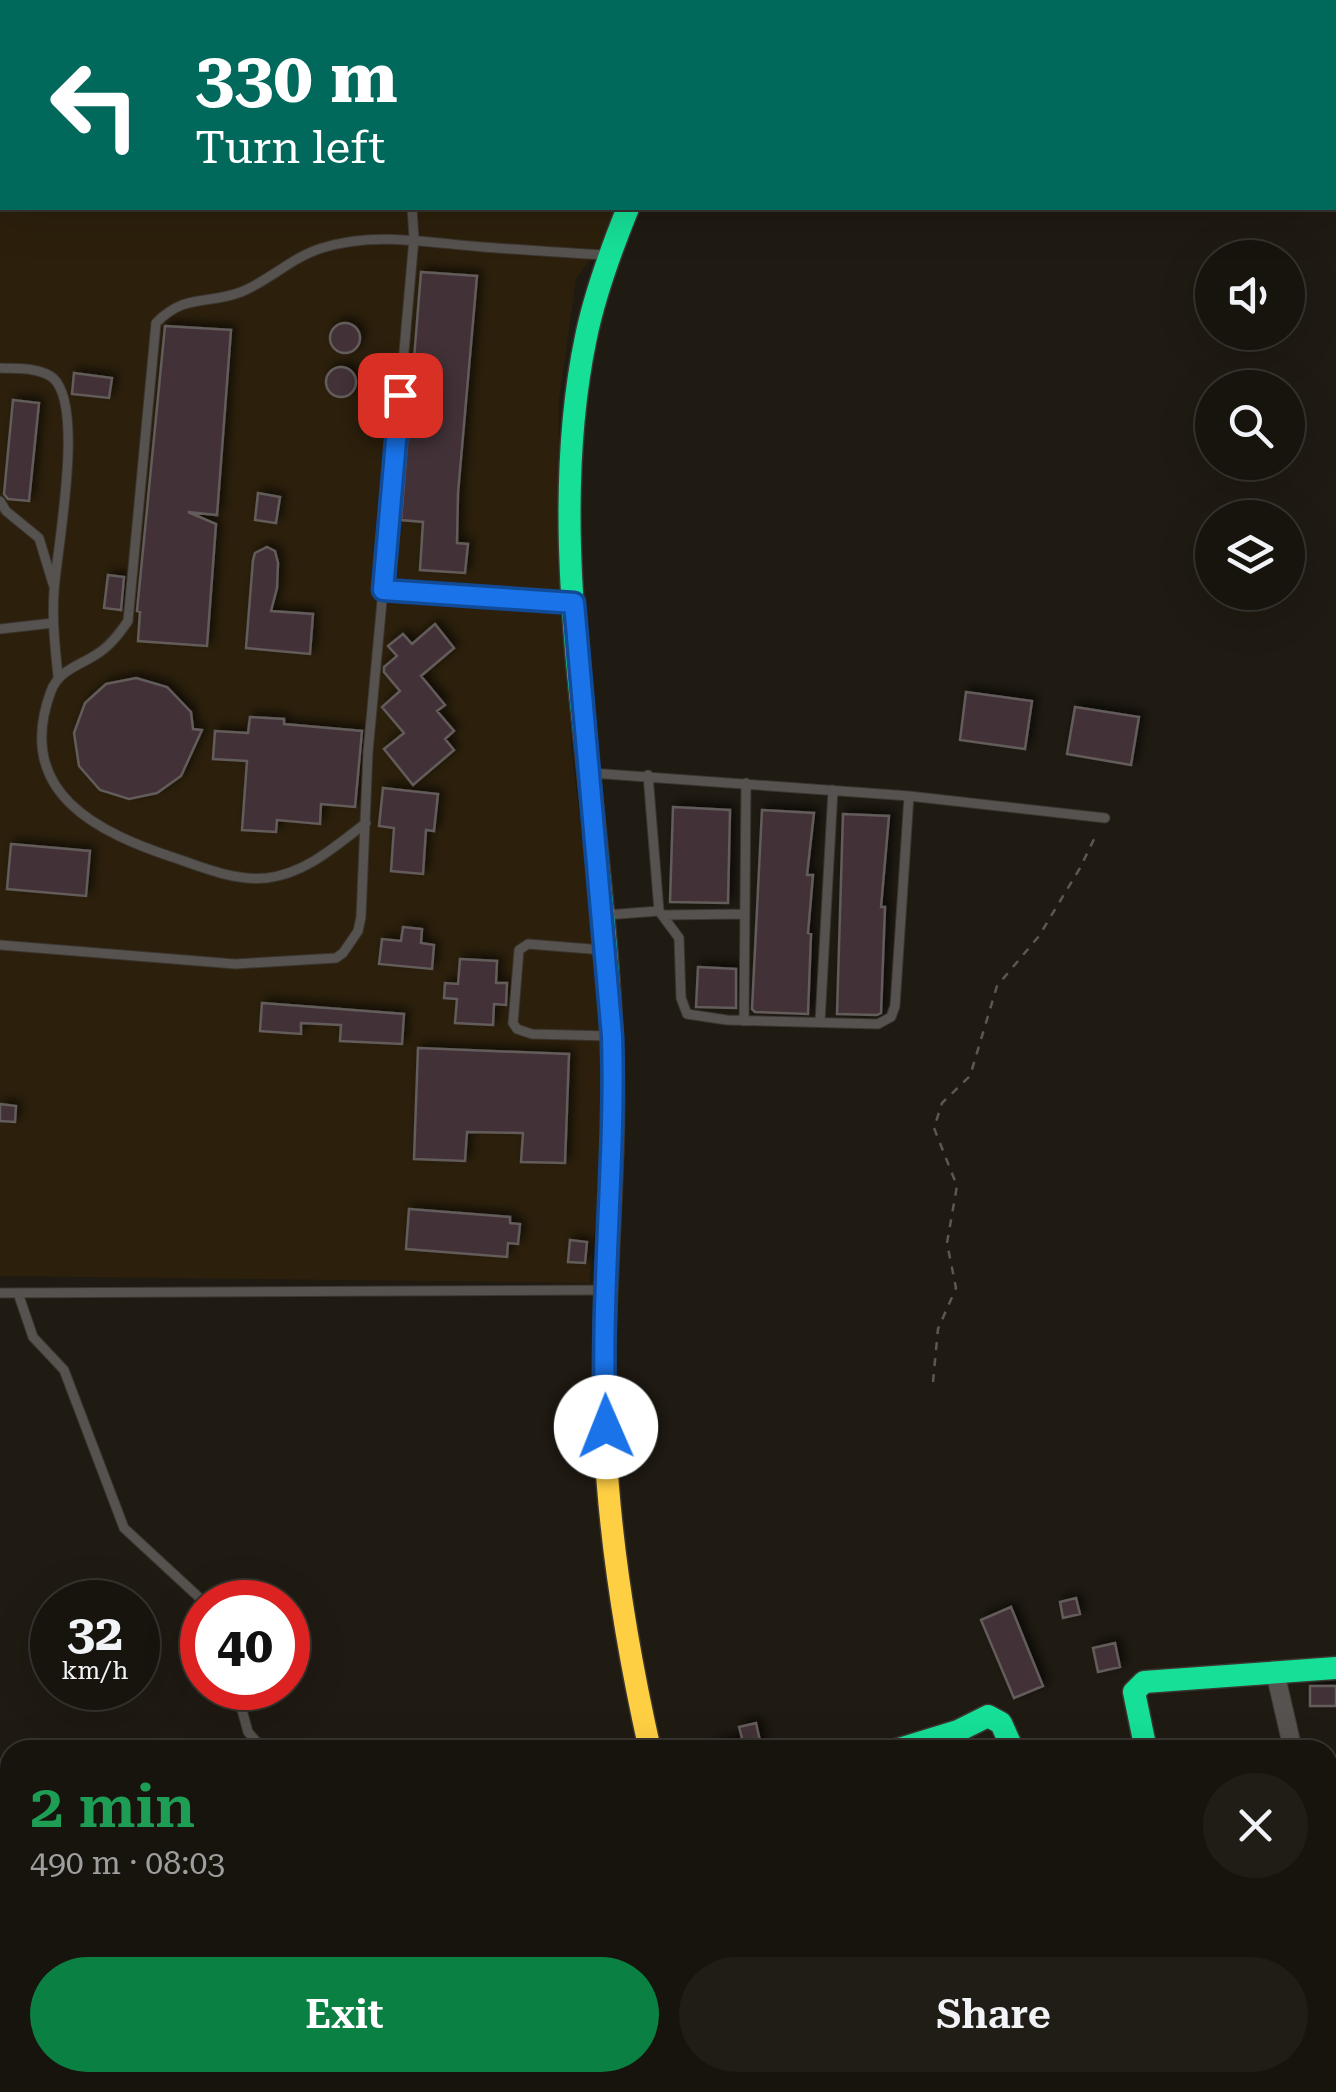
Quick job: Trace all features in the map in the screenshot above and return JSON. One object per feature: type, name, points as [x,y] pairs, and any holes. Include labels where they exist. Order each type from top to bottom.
[{"type":"street","points":[[627,210],[609,256],[582,354],[570,527],[612,1036],[614,1104],[604,1397],[610,1519],[634,1684],[648,1740]]},
{"type":"street","points":[[1144,1740],[1134,1692],[1144,1682],[1336,1668]]},
{"type":"street","points":[[1275,1672],[1291,1740]]},
{"type":"street","points":[[929,1740],[988,1716],[1001,1723],[1009,1740]]},
{"type":"lane","points":[[0,945],[235,964],[336,958],[352,944],[358,931],[368,752],[414,238],[412,210]]},
{"type":"lane","points":[[58,676],[110,644],[128,621],[156,322],[179,304],[238,294],[324,247],[376,239],[414,238],[478,247],[609,256]]},
{"type":"lane","points":[[0,368],[36,371],[52,377],[64,394],[69,423],[52,623],[58,676],[44,722],[43,749],[47,774],[72,809],[123,841],[221,874],[262,878],[308,865],[366,822]]},
{"type":"lane","points":[[0,501],[6,511],[39,538],[54,589]]},
{"type":"lane","points":[[383,590],[574,603]]},
{"type":"lane","points":[[0,629],[52,623]]},
{"type":"lane","points":[[588,773],[910,796],[1104,818]]},
{"type":"lane","points":[[648,775],[661,913],[679,938],[682,998],[688,1014],[744,1021],[878,1024],[891,1017],[895,1006],[910,796]]},
{"type":"lane","points":[[744,1021],[746,783]]},
{"type":"lane","points":[[820,1022],[833,790]]},
{"type":"lane","points":[[604,915],[745,914]]},
{"type":"lane","points":[[606,950],[528,944],[518,950],[514,1023],[517,1029],[532,1034],[612,1036]]},
{"type":"lane","points":[[0,1293],[606,1290]]},
{"type":"lane","points":[[18,1293],[37,1344],[64,1370],[124,1528],[180,1580]]},
{"type":"lane","points":[[242,1710],[248,1732],[255,1740]]},
{"type":"path","points":[[934,1382],[938,1329],[956,1288],[947,1243],[957,1186],[934,1128],[942,1103],[970,1076],[997,986],[1038,936],[1080,868],[1104,818]]},
{"type":"shaded area","points":[[0,210],[622,210],[576,279],[559,400],[558,565],[603,1065],[600,1181],[589,1283],[0,1276]]},
{"type":"building","points":[[421,272],[477,276],[458,493],[457,543],[468,544],[465,573],[420,570],[423,522],[401,520]]},
{"type":"building","points":[[345,323],[356,327],[360,338],[356,349],[345,353],[334,349],[330,338],[334,327]]},
{"type":"building","points":[[165,326],[231,330],[217,515],[188,512],[216,524],[207,646],[138,641],[137,611]]},
{"type":"building","points":[[341,367],[352,371],[356,382],[352,393],[341,397],[330,393],[326,382],[330,371]]},
{"type":"building","points":[[74,373],[112,378],[109,398],[72,394]]},
{"type":"building","points":[[13,400],[39,403],[29,501],[8,499],[4,494]]},
{"type":"building","points":[[258,493],[280,497],[276,523],[255,520]]},
{"type":"building","points":[[267,547],[275,551],[278,563],[271,611],[313,614],[310,654],[246,648],[253,560],[255,553]]},
{"type":"building","points":[[108,575],[124,577],[121,610],[104,608]]},
{"type":"building","points":[[435,624],[454,648],[421,676],[445,705],[437,711],[454,731],[445,739],[454,750],[413,785],[384,749],[404,733],[382,707],[400,691],[384,667],[397,656],[388,646],[403,634],[412,644]]},
{"type":"building","points":[[136,678],[167,687],[191,712],[193,729],[202,730],[181,776],[157,793],[129,799],[100,790],[79,766],[74,733],[85,703],[106,684]]},
{"type":"building","points":[[966,692],[1032,701],[1025,749],[960,740]]},
{"type":"building","points":[[1075,707],[1139,717],[1131,765],[1067,754]]},
{"type":"building","points":[[250,717],[362,731],[355,807],[321,804],[320,824],[277,820],[276,832],[242,830],[247,761],[213,759],[215,731],[248,733]]},
{"type":"building","points":[[383,788],[438,794],[434,831],[426,830],[423,874],[391,871],[394,828],[379,826]]},
{"type":"building","points":[[673,807],[730,810],[728,903],[670,902]]},
{"type":"building","points":[[762,810],[814,813],[807,875],[813,875],[808,1014],[752,1009]]},
{"type":"building","points":[[843,814],[889,816],[881,907],[885,907],[881,1013],[877,1015],[837,1014]]},
{"type":"building","points":[[11,844],[90,851],[86,896],[7,889]]},
{"type":"building","points":[[403,927],[422,929],[421,943],[434,945],[432,969],[379,964],[382,939],[401,941]]},
{"type":"building","points":[[460,959],[497,961],[496,983],[507,983],[506,1005],[494,1004],[493,1025],[455,1023],[457,999],[444,998],[445,983],[458,984]]},
{"type":"building","points":[[698,967],[736,969],[736,1008],[696,1007]]},
{"type":"building","points":[[262,1003],[404,1014],[402,1044],[340,1041],[341,1025],[301,1023],[301,1034],[260,1031]]},
{"type":"building","points":[[418,1048],[569,1054],[565,1163],[521,1162],[523,1133],[467,1132],[465,1161],[414,1159]]},
{"type":"building","points":[[0,1104],[16,1106],[15,1122],[0,1121]]},
{"type":"building","points":[[409,1209],[510,1217],[510,1223],[520,1224],[518,1244],[508,1243],[507,1257],[406,1249]]},
{"type":"building","points":[[570,1240],[587,1242],[585,1263],[568,1262]]},
{"type":"building","points":[[1076,1598],[1080,1614],[1063,1618],[1060,1602]]},
{"type":"building","points":[[1011,1607],[1043,1686],[1014,1698],[981,1620]]},
{"type":"building","points":[[1115,1643],[1120,1667],[1098,1672],[1093,1648]]},
{"type":"building","points":[[1310,1686],[1336,1686],[1336,1706],[1310,1706]]},
{"type":"building","points":[[756,1723],[760,1740],[734,1740],[742,1738],[739,1727]]},
{"type":"traffic: fast","points":[[612,1152],[610,1004],[576,655],[570,495],[577,389],[586,337],[627,210]]},
{"type":"traffic: fast","points":[[1144,1740],[1134,1692],[1144,1682],[1336,1668]]},
{"type":"traffic: fast","points":[[929,1740],[988,1716],[1001,1723],[1009,1740]]},
{"type":"traffic: slow","points":[[612,1152],[604,1369],[607,1480],[621,1597],[648,1740]]},
{"type":"route","points":[[400,395],[383,590],[574,603],[612,1036],[614,1104],[606,1290],[606,1427]]}]
